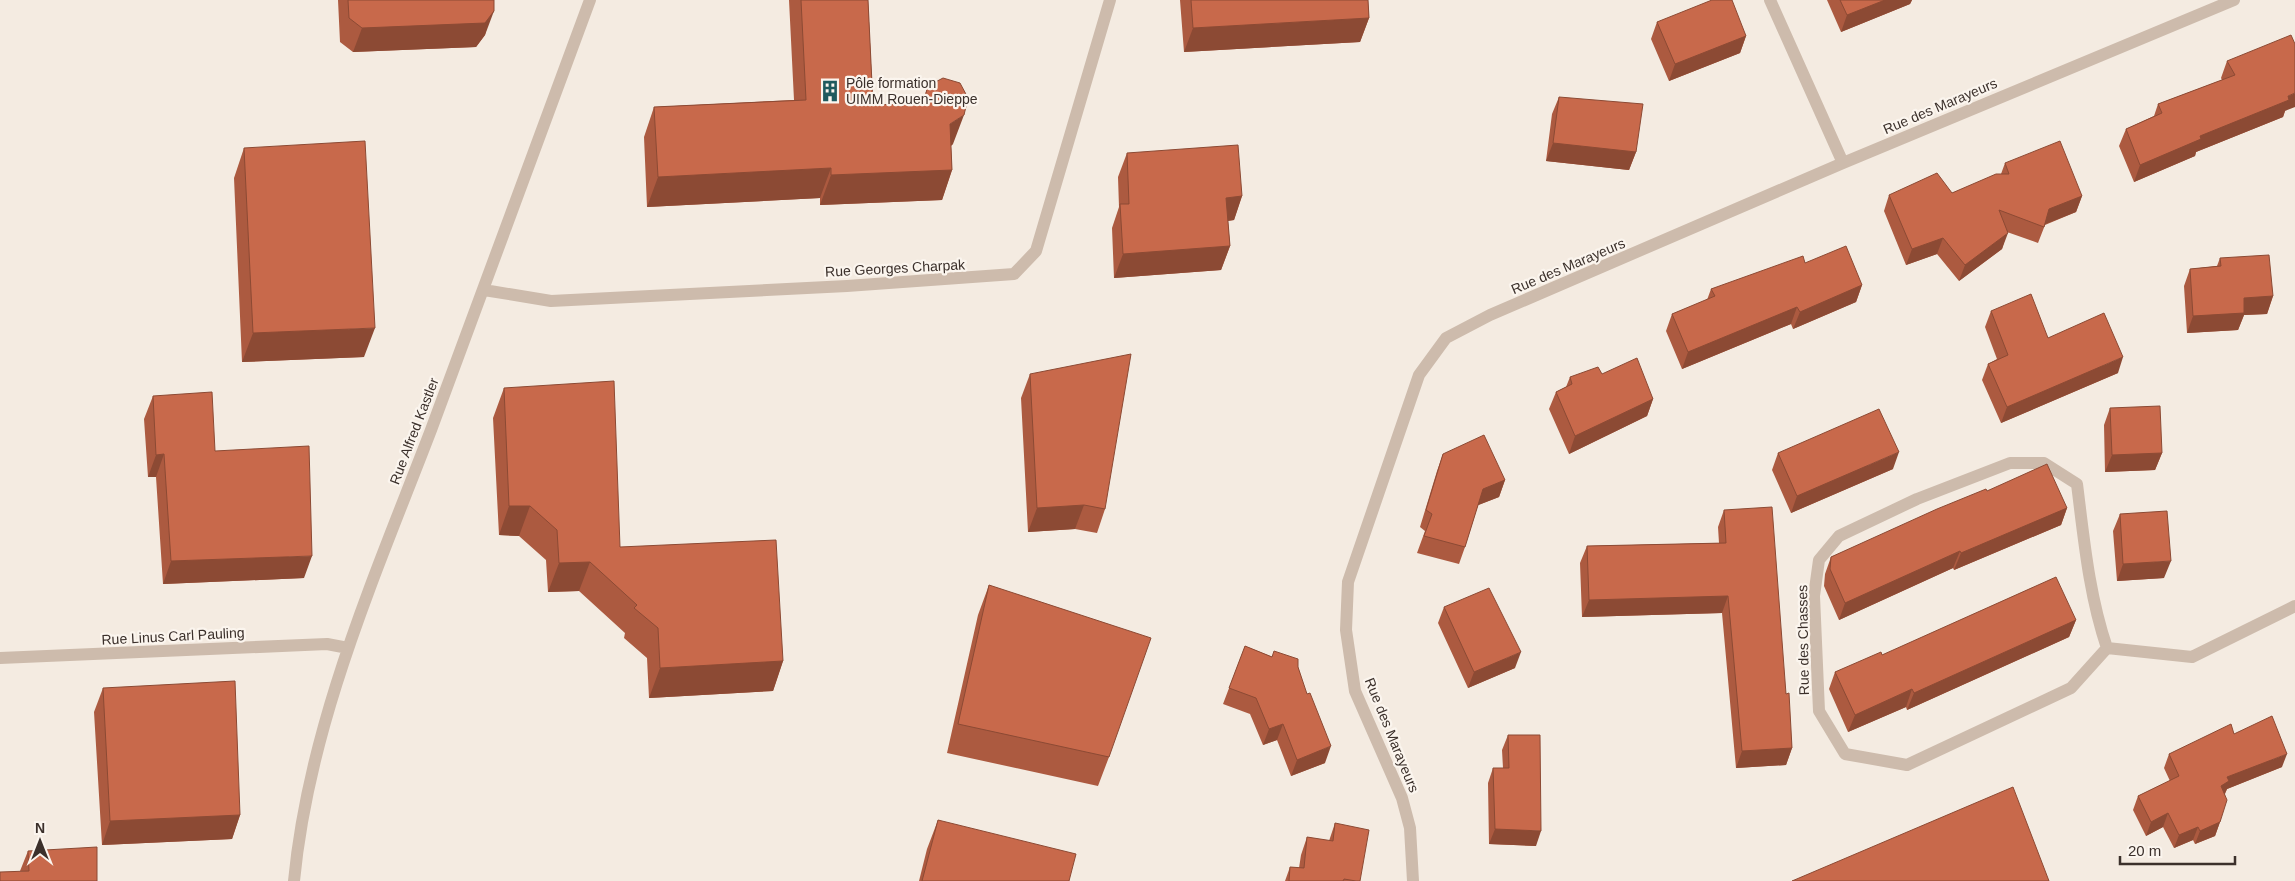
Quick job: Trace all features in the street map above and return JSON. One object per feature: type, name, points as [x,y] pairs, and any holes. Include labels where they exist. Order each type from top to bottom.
[{"type":"street","name":"Rue Alfred Kastler","points":[[294,881],[307,790],[348,648],[484,290],[534,146],[590,0]]},
{"type":"street","name":"Rue Georges Charpak","points":[[484,290],[551,301],[847,286],[1014,274],[1036,250],[1110,0]]},
{"type":"street","points":[[1770,0],[1843,163]]},
{"type":"street","name":"Rue des Marayeurs","points":[[1413,881],[1410,828],[1404,805],[1355,691],[1346,630],[1348,582],[1419,375],[1446,338],[1490,315],[1843,163],[2234,0]]},
{"type":"street","name":"Rue des Chasses","points":[[2010,463],[2044,463],[2077,484],[2091,590],[2097,619],[2107,648],[2071,688],[1907,765],[1845,754],[1820,711],[1814,596],[1819,560],[1839,536],[1917,499],[2010,463]]},
{"type":"street","points":[[2107,648],[2192,657],[2295,606]]},
{"type":"street","name":"Rue Linus Carl Pauling","points":[[0,658],[327,644],[348,648]]},
{"type":"building","points":[[348,0],[494,0],[494,11],[485,23],[362,28],[349,18]]},
{"type":"building","name":"Pôle formation UIMM Rouen-Dieppe","points":[[801,0],[868,0],[873,105],[923,103],[928,86],[943,78],[960,83],[968,98],[964,115],[950,124],[952,170],[831,175],[831,168],[658,177],[654,107],[806,100]]},
{"type":"building","points":[[1191,0],[1368,0],[1369,18],[1193,28]]},
{"type":"building","points":[[1712,0],[1732,0],[1746,36],[1675,64],[1657,22]]},
{"type":"building","points":[[1840,0],[1885,0],[1847,15]]},
{"type":"building","points":[[2291,35],[2295,44],[2295,93],[2288,96],[2289,100],[2200,136],[2201,139],[2140,165],[2126,129],[2162,113],[2158,104],[2235,75],[2227,61]]},
{"type":"building","points":[[1559,97],[1643,104],[1636,152],[1553,143]]},
{"type":"building","points":[[365,141],[375,328],[253,333],[244,148]]},
{"type":"building","points":[[2060,141],[2082,196],[2049,209],[2044,227],[1999,210],[2008,233],[1965,265],[1943,238],[1912,249],[1889,195],[1937,173],[1952,193],[1996,174],[2009,174],[2005,163]]},
{"type":"building","points":[[1238,145],[1242,196],[1226,198],[1230,246],[1123,254],[1120,204],[1129,204],[1127,153]]},
{"type":"building","points":[[1846,246],[1862,285],[1800,312],[1797,307],[1688,352],[1672,314],[1715,296],[1711,289],[1803,256],[1805,263]]},
{"type":"building","points":[[2269,255],[2273,296],[2244,298],[2244,313],[2193,316],[2190,269],[2221,266],[2220,258]]},
{"type":"building","points":[[2031,294],[2048,338],[2104,313],[2123,357],[2007,407],[1988,364],[2008,355],[1991,311]]},
{"type":"building","points":[[1131,354],[1105,509],[1084,505],[1037,508],[1030,374]]},
{"type":"building","points":[[1637,358],[1653,399],[1575,436],[1556,392],[1572,384],[1570,377],[1598,367],[1602,374]]},
{"type":"building","points":[[614,381],[620,547],[776,540],[783,661],[660,668],[658,628],[634,608],[637,605],[590,562],[559,563],[557,530],[530,506],[509,506],[504,388]]},
{"type":"building","points":[[212,392],[215,451],[309,446],[312,556],[171,561],[164,454],[156,455],[153,396]]},
{"type":"building","points":[[2160,406],[2162,453],[2112,455],[2110,408]]},
{"type":"building","points":[[1879,409],[1899,452],[1797,496],[1778,453]]},
{"type":"building","points":[[1484,435],[1505,480],[1483,489],[1465,547],[1424,536],[1432,514],[1426,510],[1443,454]]},
{"type":"building","points":[[2047,464],[2067,508],[1961,553],[1960,551],[1845,603],[1830,569],[1831,557],[1937,509],[1986,489],[1987,491]]},
{"type":"building","points":[[1772,507],[1786,694],[1789,693],[1792,748],[1742,751],[1728,596],[1589,600],[1587,546],[1726,543],[1724,510]]},
{"type":"building","points":[[2167,511],[2171,561],[2123,564],[2120,514]]},
{"type":"building","points":[[2056,577],[2076,620],[1914,693],[1912,689],[1855,715],[1835,672],[1881,652],[1882,655]]},
{"type":"building","points":[[989,585],[1151,638],[1109,757],[958,724]]},
{"type":"building","points":[[1489,588],[1521,652],[1474,672],[1444,607]]},
{"type":"building","points":[[1245,646],[1272,657],[1274,651],[1298,659],[1298,667],[1307,694],[1310,693],[1331,746],[1297,760],[1283,724],[1269,729],[1256,698],[1229,688]]},
{"type":"building","points":[[235,681],[240,815],[110,821],[103,688]]},
{"type":"building","points":[[2272,716],[2287,754],[2227,777],[2229,781],[2221,786],[2227,800],[2220,822],[2200,831],[2198,827],[2179,835],[2168,813],[2151,822],[2138,796],[2179,776],[2169,754],[2231,724],[2234,734]]},
{"type":"building","points":[[1508,735],[1540,735],[1541,831],[1495,829],[1493,768],[1509,768]]},
{"type":"building","points":[[2013,787],[2049,881],[1792,881]]},
{"type":"building","points":[[938,820],[1076,854],[1069,881],[922,881]]},
{"type":"building","points":[[1335,823],[1369,830],[1360,881],[1344,879],[1343,881],[1289,881],[1290,867],[1304,868],[1307,837],[1333,841]]},
{"type":"building","points":[[97,847],[97,881],[0,881],[0,872],[29,871],[28,851]]},
{"type":"place","name":"Pôle formation UIMM Rouen-Dieppe","points":[[830,91]]}]
